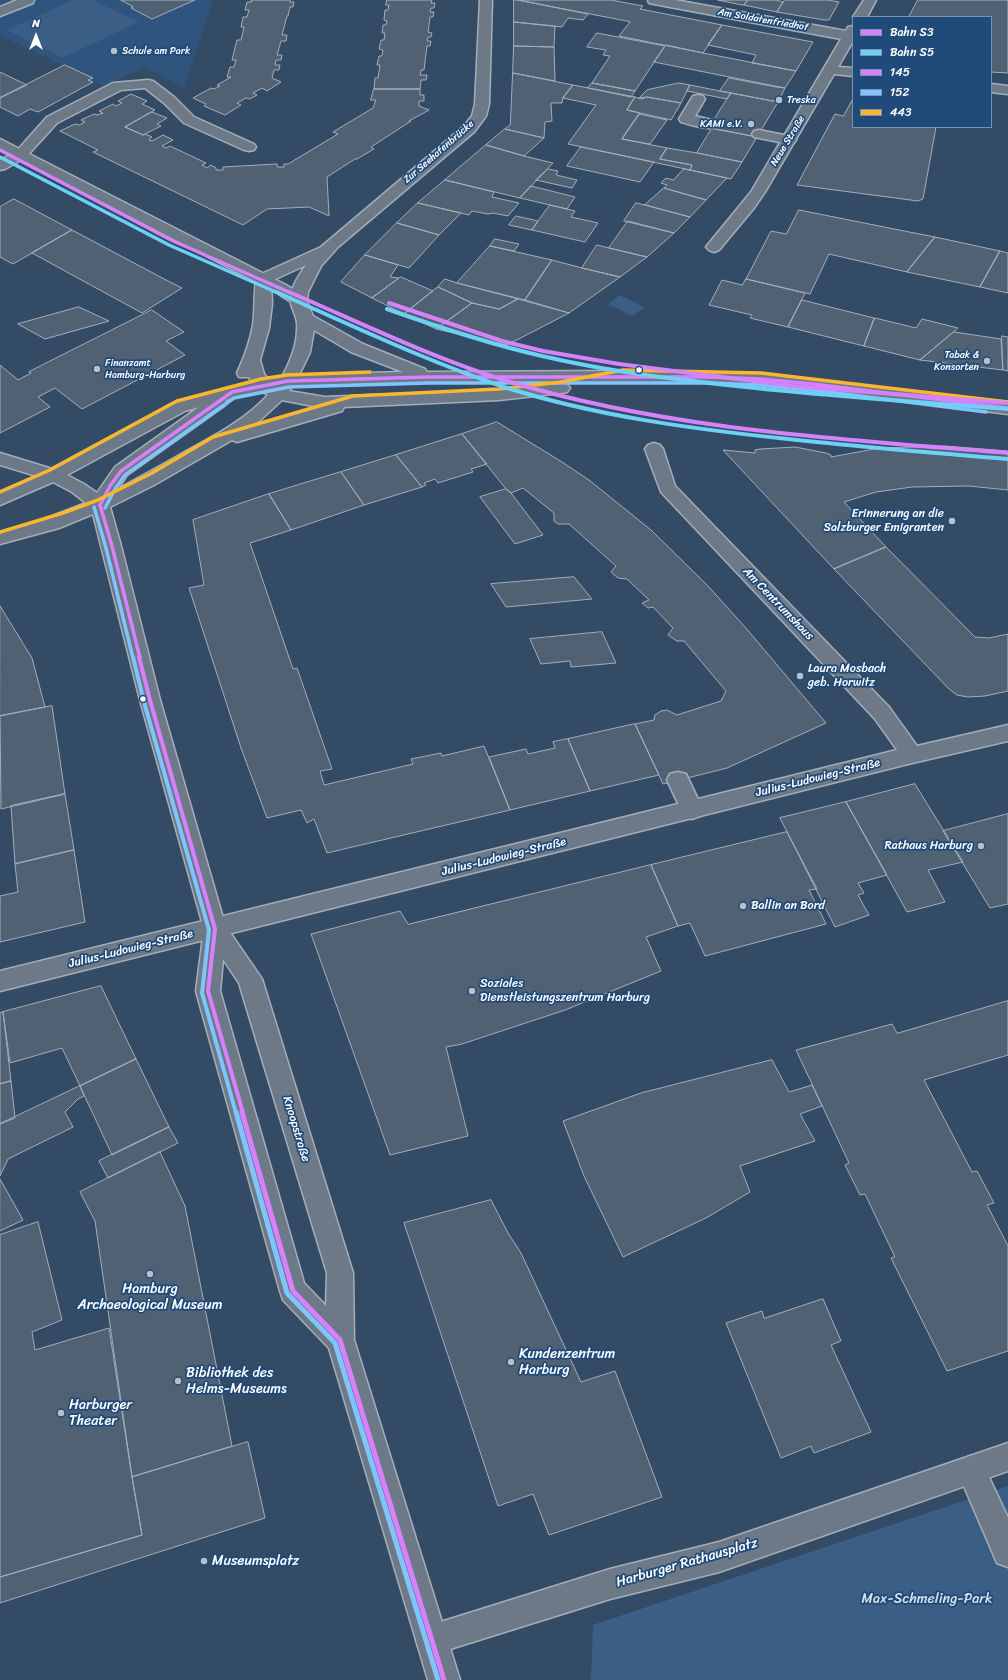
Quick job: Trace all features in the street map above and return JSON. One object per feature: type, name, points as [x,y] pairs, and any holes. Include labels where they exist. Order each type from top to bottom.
[{"type":"main road","points":[[0,12],[28,0]]},
{"type":"main road","name":"Zur Seehafenbrücke","points":[[299,300],[305,279],[315,262],[328,248],[475,122],[479,116],[482,104],[486,0]]},
{"type":"main road","name":"Am Soldatenfriedhof","points":[[654,0],[851,33]]},
{"type":"main road","points":[[861,16],[870,0]]},
{"type":"main road","name":"Neue Straße","points":[[714,247],[749,205],[851,33]]},
{"type":"main road","points":[[830,70],[852,72]]},
{"type":"main road","points":[[0,166],[21,154],[52,120],[118,86],[148,84],[169,100],[189,120],[249,147]]},
{"type":"main road","points":[[992,88],[1008,90]]},
{"type":"main road","points":[[681,131],[684,127],[710,128],[686,119],[698,99]]},
{"type":"main road","points":[[756,137],[786,143]]},
{"type":"main road","points":[[0,143],[263,279],[299,300],[305,318],[306,333],[301,356],[283,387],[267,406],[250,421],[155,478],[100,505],[58,521],[0,538]]},
{"type":"main road","name":"Zur Seehafenbrücke","points":[[263,279],[328,248]]},
{"type":"main road","points":[[100,505],[110,486],[121,471],[232,392],[242,379],[251,363],[258,343],[264,303],[263,279]]},
{"type":"main road","points":[[305,318],[357,348],[429,377]]},
{"type":"main road","points":[[251,363],[255,374],[263,385]]},
{"type":"main road","points":[[0,499],[53,475],[179,407],[251,363]]},
{"type":"main road","points":[[179,407],[263,385],[283,387],[429,377],[623,376],[760,379],[1008,408]]},
{"type":"main road","points":[[283,387],[301,399],[325,402],[354,402],[499,395],[562,388],[623,376]]},
{"type":"main road","points":[[215,443],[354,402]]},
{"type":"main road","name":"Am Centrumshaus","points":[[654,449],[668,488],[882,713],[912,755]]},
{"type":"main road","points":[[0,459],[53,475],[78,488],[100,505]]},
{"type":"main road","name":"Knoopstraße","points":[[100,505],[112,546],[150,700],[215,929],[250,979],[340,1273],[340,1340],[444,1680]]},
{"type":"main road","name":"Julius-Ludowieg-Straße","points":[[0,980],[215,929],[912,755],[1008,733]]},
{"type":"main road","points":[[678,780],[692,810]]},
{"type":"main road","name":"Knoopstraße","points":[[215,929],[208,991],[293,1291],[340,1340]]},
{"type":"main road","name":"Harburger Rathausplatz","points":[[431,1640],[552,1602],[680,1565],[719,1557],[1008,1457]]},
{"type":"main road","points":[[972,1470],[1008,1552]]},
{"type":"shaded area","name":"Schule am Park","points":[[0,0],[213,0],[184,87],[144,67],[104,86],[0,35]]},
{"type":"green space","points":[[73,0],[93,0],[139,22],[62,58],[7,30]]},
{"type":"green space","points":[[620,295],[644,308],[632,316],[608,304]]},
{"type":"green space","name":"Max-Schmeling-Park","points":[[1008,1486],[1008,1680],[591,1680],[593,1625]]},
{"type":"building","points":[[121,0],[195,0],[152,19],[131,8],[133,7]]},
{"type":"building","points":[[252,0],[290,0],[290,2],[294,2],[293,7],[290,7],[282,35],[287,35],[286,41],[281,41],[277,55],[282,55],[281,60],[276,60],[275,65],[280,65],[279,70],[274,70],[272,78],[281,82],[267,91],[262,88],[253,93],[257,95],[250,99],[246,98],[237,103],[241,105],[225,115],[204,106],[206,104],[193,98],[211,88],[214,89],[220,86],[217,85],[231,77],[227,77],[230,67],[234,67],[236,60],[232,60],[237,40],[241,40],[244,27],[241,27],[243,17],[247,17],[249,10],[245,10],[247,2],[251,2]]},
{"type":"building","points":[[387,0],[432,0],[431,3],[435,3],[434,8],[431,8],[430,12],[434,12],[433,17],[430,17],[428,32],[432,33],[431,37],[428,37],[427,41],[431,41],[430,46],[427,46],[424,70],[421,70],[420,75],[427,75],[426,80],[421,80],[420,89],[374,89],[375,78],[378,78],[380,65],[377,65],[379,56],[382,56],[383,50],[379,49],[381,40],[384,40],[385,33],[382,33],[383,25],[386,25],[387,21],[384,20],[385,10],[388,10],[389,5],[386,5]]},
{"type":"building","points":[[514,0],[588,14],[583,20],[568,18],[562,27],[514,22]]},
{"type":"building","points":[[518,0],[611,0],[643,6],[640,9],[722,25],[703,53],[619,36],[630,22]]},
{"type":"building","points":[[718,0],[748,0],[744,5]]},
{"type":"building","points":[[748,0],[776,0],[783,2],[777,12],[744,5]]},
{"type":"building","points":[[785,0],[828,0],[839,2],[829,20],[824,20],[777,12]]},
{"type":"building","points":[[918,0],[1008,0],[1008,73],[992,72],[992,16],[910,16]]},
{"type":"building","points":[[514,22],[555,26],[554,47],[514,46]]},
{"type":"building","points":[[722,25],[813,42],[796,71],[752,63],[756,55],[708,45]]},
{"type":"building","points":[[597,33],[665,46],[635,91],[592,83],[610,56],[603,55],[606,50],[587,47]]},
{"type":"building","points":[[666,45],[796,71],[785,88],[654,62]]},
{"type":"building","points":[[514,46],[554,47],[555,81],[513,73]]},
{"type":"building","points":[[65,65],[93,78],[88,80],[93,82],[38,112],[30,109],[18,116],[0,107],[0,98]]},
{"type":"building","points":[[0,72],[27,85],[0,98]]},
{"type":"building","points":[[513,73],[573,85],[563,98],[562,103],[551,103],[552,121],[545,122],[544,138],[505,129],[510,125]]},
{"type":"building","points":[[729,78],[785,88],[778,102],[720,91]]},
{"type":"building","points":[[592,83],[635,91],[631,97],[588,88]]},
{"type":"building","points":[[679,83],[690,85],[681,103],[647,97],[639,98],[647,90]]},
{"type":"building","points":[[573,85],[635,97],[627,110],[640,113],[622,139],[667,148],[660,159],[692,165],[690,170],[568,144],[596,105],[563,98]]},
{"type":"building","points":[[690,85],[731,93],[727,99],[687,91]]},
{"type":"building","points":[[374,89],[420,89],[420,95],[424,95],[424,101],[419,101],[419,106],[429,110],[409,121],[411,121],[371,147],[374,149],[327,177],[329,216],[309,207],[267,209],[243,225],[93,152],[98,150],[60,131],[75,124],[79,125],[85,122],[81,120],[94,114],[97,115],[103,113],[99,111],[113,104],[116,106],[122,103],[118,101],[131,94],[147,101],[142,104],[155,110],[125,127],[143,135],[145,134],[152,137],[149,140],[152,141],[163,135],[173,140],[162,146],[166,148],[170,146],[206,163],[202,165],[207,168],[211,165],[216,168],[216,170],[223,170],[223,167],[277,164],[277,167],[284,167],[284,164],[288,164],[338,134],[333,132],[373,108],[376,100],[371,100]]},
{"type":"building","points":[[731,93],[778,102],[757,137],[709,128]]},
{"type":"building","points":[[635,97],[642,99],[647,97],[681,103],[671,120],[627,110]]},
{"type":"building","points":[[852,101],[852,128],[936,128],[923,199],[918,201],[797,185],[835,114],[843,116]]},
{"type":"building","points":[[152,112],[167,118],[157,124],[161,126],[143,135],[125,127]]},
{"type":"building","points":[[639,114],[667,120],[650,144],[622,139]]},
{"type":"building","points":[[712,128],[757,137],[742,162],[697,153]]},
{"type":"building","points":[[505,129],[544,138],[524,156],[486,145]]},
{"type":"building","points":[[486,145],[553,163],[520,198],[445,180]]},
{"type":"building","points":[[581,147],[654,162],[640,182],[567,166]]},
{"type":"building","points":[[667,148],[742,162],[731,179],[690,170],[692,165],[660,159]]},
{"type":"building","points":[[548,169],[558,171],[556,175],[577,180],[572,188],[536,180]]},
{"type":"building","points":[[684,169],[727,178],[706,200],[664,188],[667,185],[661,183],[666,178],[673,180]]},
{"type":"building","points":[[445,180],[494,192],[492,197],[519,203],[508,216],[472,211],[469,215],[418,203]]},
{"type":"building","points":[[531,186],[575,197],[567,209],[520,198]]},
{"type":"building","points":[[664,188],[706,200],[690,217],[645,205]]},
{"type":"building","points":[[14,199],[72,230],[13,264],[0,257],[0,207]]},
{"type":"building","points":[[418,203],[461,213],[439,235],[397,223]]},
{"type":"building","points":[[636,203],[690,217],[674,233],[624,221]]},
{"type":"building","points":[[550,205],[575,211],[571,217],[598,223],[585,242],[532,230]]},
{"type":"building","points":[[799,210],[935,237],[907,272],[829,254],[810,294],[746,279],[771,231],[786,234]]},
{"type":"building","points":[[516,216],[538,221],[532,230],[509,225]]},
{"type":"building","points":[[628,221],[674,233],[647,257],[609,248]]},
{"type":"building","points":[[397,223],[439,235],[409,268],[365,255]]},
{"type":"building","points":[[72,230],[182,288],[142,313],[32,253]]},
{"type":"building","points":[[935,237],[1000,251],[980,287],[907,272]]},
{"type":"building","points":[[495,239],[519,244],[514,251],[490,246]]},
{"type":"building","points":[[597,245],[647,257],[620,277],[582,268]]},
{"type":"building","points":[[490,246],[552,260],[525,300],[457,283]]},
{"type":"building","points":[[1000,251],[1008,253],[1008,293],[980,287]]},
{"type":"building","points":[[365,255],[398,265],[390,277],[399,278],[372,298],[341,282]]},
{"type":"building","points":[[552,260],[620,277],[569,313],[525,300]]},
{"type":"building","points":[[401,277],[433,291],[404,314],[372,298]]},
{"type":"building","points":[[445,279],[518,299],[499,309],[472,303],[438,287]]},
{"type":"building","points":[[746,279],[805,293],[788,327],[750,318],[752,315],[709,305],[722,280],[742,285]]},
{"type":"building","points":[[438,287],[472,303],[436,329],[404,314]]},
{"type":"building","points":[[518,299],[569,313],[507,345],[436,329],[472,303],[499,309]]},
{"type":"building","points":[[802,300],[874,318],[864,346],[788,327]]},
{"type":"building","points":[[79,307],[109,321],[45,339],[18,324]]},
{"type":"building","name":"Finanzamt Hamburg-Harburg","points":[[152,310],[184,332],[166,341],[185,355],[82,409],[55,388],[38,397],[50,407],[0,433],[0,365],[18,380],[31,373],[29,372]]},
{"type":"building","points":[[875,318],[916,328],[922,319],[958,328],[920,360],[864,346]]},
{"type":"building","points":[[954,332],[1001,339],[1003,370],[920,360]]},
{"type":"building","points":[[1002,336],[1008,337],[1008,371],[1003,370]]},
{"type":"building","points":[[497,422],[589,480],[651,530],[707,585],[745,627],[826,723],[727,768],[663,784],[635,724],[654,720],[655,715],[661,711],[667,710],[677,715],[721,701],[726,691],[684,641],[677,641],[668,635],[673,628],[653,607],[648,608],[642,603],[649,600],[627,579],[618,578],[611,572],[616,566],[569,524],[558,524],[554,521],[554,513],[523,488],[511,493],[506,489],[462,434]]},
{"type":"building","points":[[462,434],[487,464],[471,469],[473,472],[438,483],[435,479],[424,483],[426,485],[422,487],[396,455]]},
{"type":"building","points":[[945,446],[1008,451],[1008,490],[969,486],[912,487],[876,492],[844,502],[886,547],[834,569],[723,450],[755,453],[755,450],[760,449],[795,447],[826,453],[831,455],[831,457],[880,448]]},
{"type":"building","points":[[396,455],[422,487],[364,505],[341,472]]},
{"type":"building","points":[[341,472],[364,505],[291,530],[269,494]]},
{"type":"building","points":[[506,489],[511,493],[543,535],[515,544],[480,497]]},
{"type":"building","points":[[269,494],[291,530],[250,543],[293,669],[297,668],[332,769],[320,771],[324,785],[413,764],[411,759],[441,753],[442,756],[484,746],[510,810],[327,853],[314,819],[307,823],[301,810],[267,818],[241,748],[189,588],[204,585],[193,520]]},
{"type":"building","points":[[886,547],[975,637],[989,638],[1008,634],[1008,691],[985,696],[968,697],[957,695],[949,689],[834,569]]},
{"type":"building","points":[[574,577],[592,599],[506,607],[491,584]]},
{"type":"building","points":[[0,606],[32,658],[45,707],[0,716]]},
{"type":"building","points":[[602,632],[616,663],[571,667],[570,661],[541,664],[530,639]]},
{"type":"building","points":[[52,706],[65,794],[1,809],[0,716]]},
{"type":"building","points":[[635,724],[659,775],[590,791],[568,739]]},
{"type":"building","points":[[568,739],[590,791],[510,810],[489,757],[526,749],[528,754],[555,748],[553,742]]},
{"type":"building","points":[[915,784],[963,862],[928,870],[945,902],[907,912],[846,802]]},
{"type":"building","points":[[65,794],[74,850],[15,864],[11,806]]},
{"type":"building","points":[[846,802],[887,875],[858,883],[864,893],[858,895],[869,915],[835,927],[780,818]]},
{"type":"building","name":"Rathaus Harburg","points":[[1008,814],[1008,904],[990,908],[943,831]]},
{"type":"building","name":"Ballin an Bord","points":[[787,832],[817,889],[809,890],[826,924],[705,956],[690,923],[678,926],[651,865]]},
{"type":"building","points":[[74,850],[85,922],[0,942],[0,896],[18,892],[15,864]]},
{"type":"building","name":"Soziales Dienstleistungszentrum Harburg","points":[[651,865],[678,926],[646,937],[661,971],[565,1010],[462,1044],[446,1047],[468,1136],[390,1155],[311,934],[400,911],[408,924]]},
{"type":"building","points":[[101,986],[136,1059],[80,1086],[62,1048],[10,1063],[3,1012]]},
{"type":"building","points":[[1008,1001],[1008,1055],[924,1080],[972,1172],[977,1171],[994,1203],[987,1205],[1008,1246],[1008,1351],[947,1371],[891,1258],[895,1257],[865,1194],[860,1195],[845,1165],[849,1163],[796,1050],[892,1024],[897,1033]]},
{"type":"building","points":[[3,1012],[11,1081],[0,1084],[0,1013]]},
{"type":"building","points":[[136,1059],[169,1127],[112,1155],[80,1086]]},
{"type":"building","points":[[772,1060],[789,1092],[812,1085],[822,1106],[800,1114],[815,1141],[740,1166],[750,1192],[706,1218],[623,1257],[584,1176],[563,1121],[641,1093]]},
{"type":"building","points":[[11,1081],[15,1118],[0,1124],[0,1084]]},
{"type":"building","points":[[80,1086],[84,1096],[78,1099],[65,1112],[73,1127],[8,1159],[0,1176],[0,1124]]},
{"type":"building","points":[[169,1127],[178,1143],[108,1178],[99,1161]]},
{"type":"building","name":"Hamburg Archaeological Museum","points":[[160,1152],[185,1206],[232,1446],[132,1477],[95,1221],[80,1192]]},
{"type":"building","points":[[0,1179],[23,1220],[0,1231]]},
{"type":"building","name":"Kundenzentrum Harburg","points":[[491,1200],[508,1233],[521,1253],[581,1382],[615,1371],[662,1497],[549,1535],[533,1494],[498,1506],[404,1223]]},
{"type":"building","name":"Harburger Theater","points":[[38,1222],[62,1320],[32,1332],[35,1350],[109,1328],[142,1535],[0,1577],[0,1235]]},
{"type":"building","points":[[823,1299],[841,1341],[831,1345],[871,1432],[814,1453],[811,1446],[781,1458],[726,1323],[762,1311],[764,1318]]},
{"type":"building","points":[[248,1442],[265,1518],[0,1603],[0,1577],[142,1535],[132,1477]]},
{"type":"rail line","name":"S3","points":[[0,150],[171,240],[437,357],[506,381],[576,400],[647,415],[718,426],[863,441],[1008,453]]},
{"type":"rail line","name":"S5","points":[[0,157],[169,245],[435,362],[505,387],[575,406],[646,421],[717,432],[862,447],[1008,459]]},
{"type":"rail line","name":"S3","points":[[389,303],[485,336],[568,356],[696,375],[793,386],[1008,403]]},
{"type":"rail line","name":"S5","points":[[387,309],[500,346],[542,356],[618,370],[694,381],[792,392],[1008,409]]},
{"type":"transit line","name":"443","points":[[0,532],[63,513],[98,500],[152,473],[213,437],[353,396],[499,389],[561,382],[623,370],[761,373],[1008,402]]},
{"type":"transit line","name":"443","points":[[0,492],[50,470],[177,401],[261,379],[287,375],[370,372]]},
{"type":"transit line","name":"145","points":[[100,505],[110,486],[121,471],[232,392],[288,381],[429,377],[709,377],[760,379],[813,384],[1008,408]]},
{"type":"transit line","name":"152","points":[[105,508],[115,489],[125,475],[234,398],[289,387],[429,383],[709,383],[760,385],[812,390],[986,412]]},
{"type":"transit line","name":"145","points":[[100,505],[112,546],[150,700],[215,929],[208,991],[293,1291],[340,1340],[444,1680]]},
{"type":"transit line","name":"152","points":[[94,507],[106,548],[144,702],[209,930],[202,993],[287,1293],[335,1343],[438,1680]]},
{"type":"place","name":"Schule am Park","points":[[114,51]]},
{"type":"place","name":"Treska","points":[[779,100]]},
{"type":"place","name":"KAMI e.V.","points":[[751,124]]},
{"type":"place","name":"Tabak & Konsorten","points":[[987,361]]},
{"type":"place","name":"Finanzamt Hamburg-Harburg","points":[[97,369]]},
{"type":"place","name":"Erinnerung an die Salzburger Emigranten","points":[[952,521]]},
{"type":"place","name":"Laura Mosbach geb. Horwitz","points":[[800,676]]},
{"type":"place","name":"Rathaus Harburg","points":[[981,846]]},
{"type":"place","name":"Ballin an Bord","points":[[743,906]]},
{"type":"place","name":"Soziales Dienstleistungszentrum Harburg","points":[[472,991]]},
{"type":"place","name":"Hamburg Archaeological Museum","points":[[150,1274]]},
{"type":"place","name":"Kundenzentrum Harburg","points":[[511,1362]]},
{"type":"place","name":"Bibliothek des Helms-Museums","points":[[178,1381]]},
{"type":"place","name":"Harburger Theater","points":[[61,1413]]},
{"type":"place","name":"Museumsplatz","points":[[204,1561]]}]
